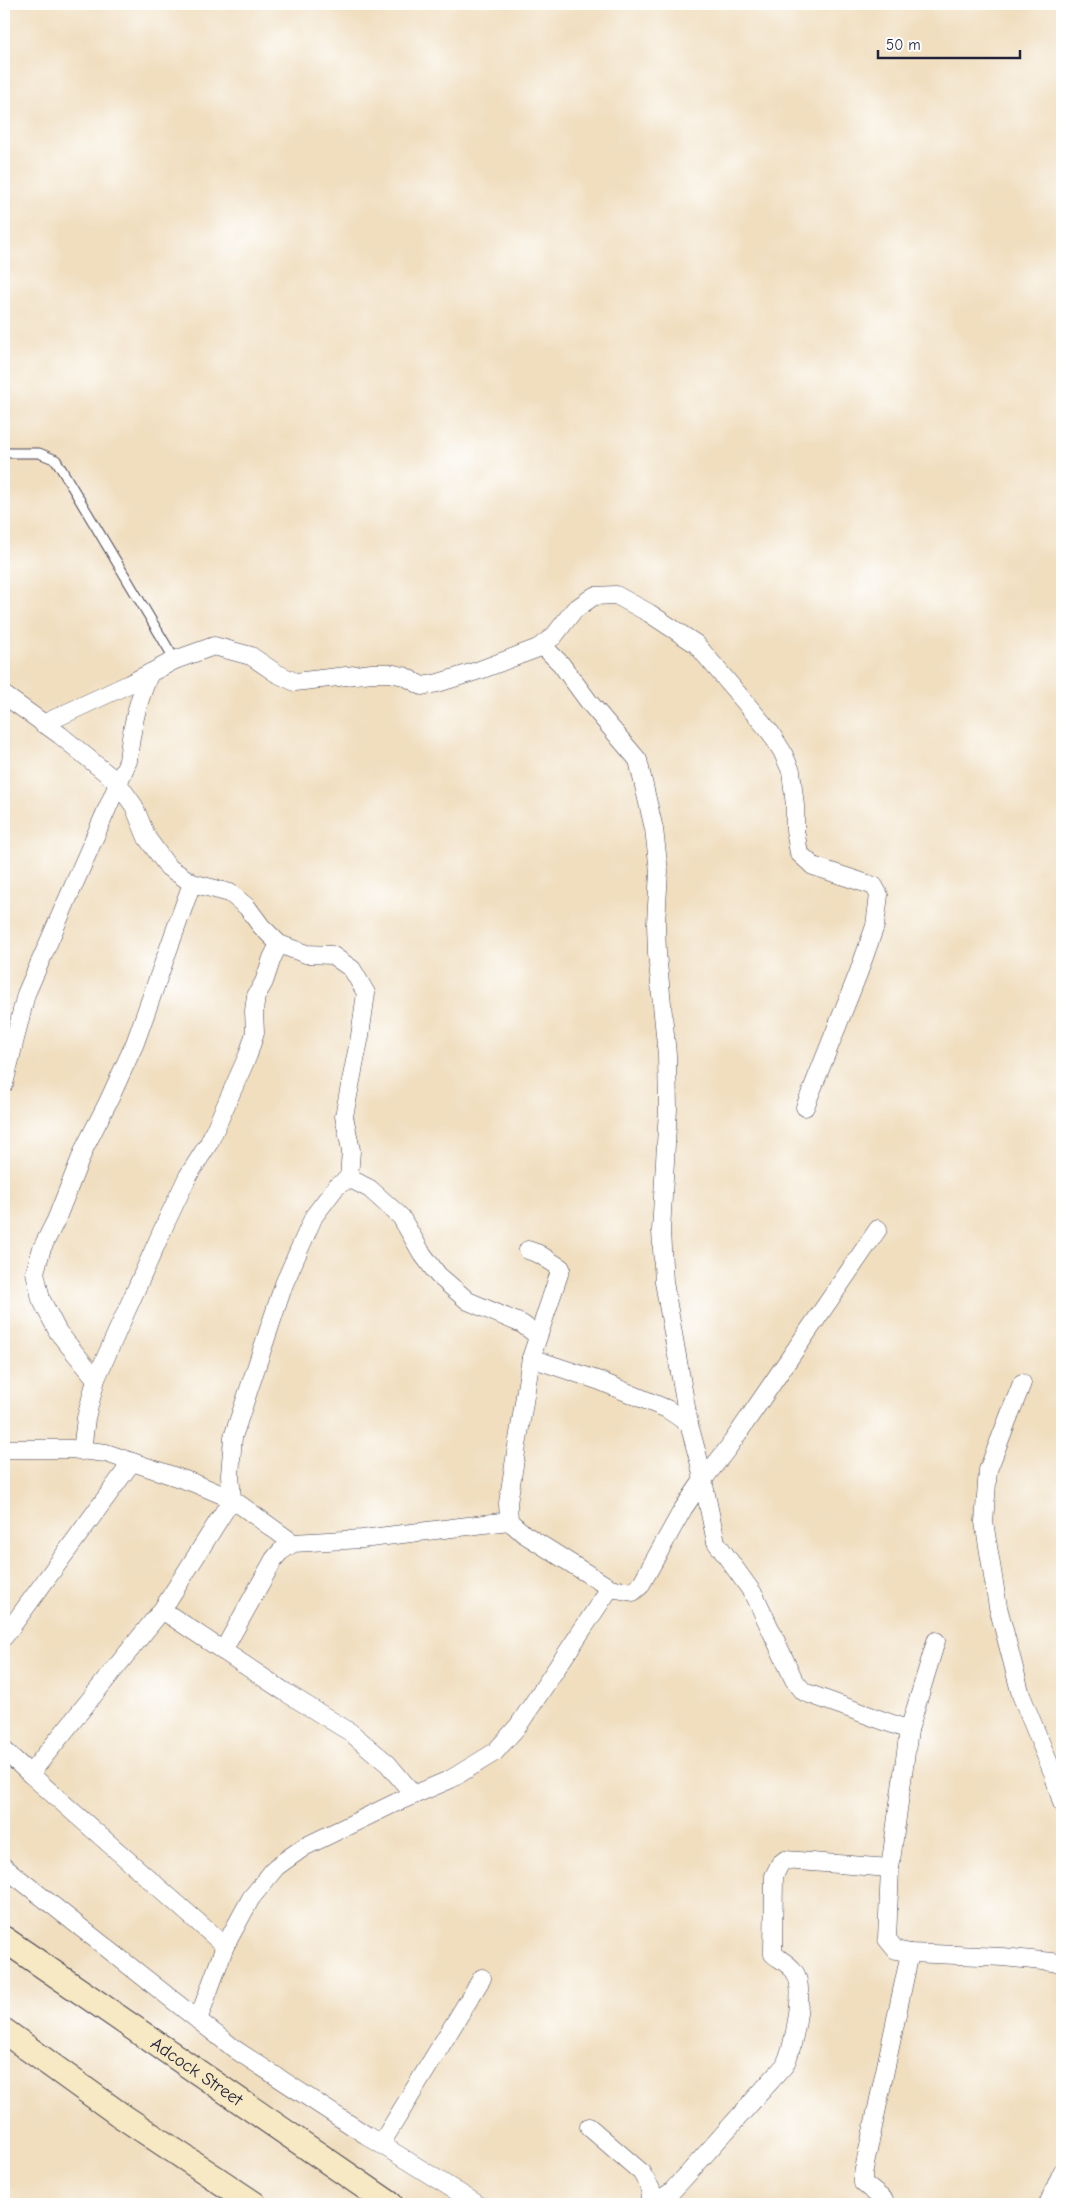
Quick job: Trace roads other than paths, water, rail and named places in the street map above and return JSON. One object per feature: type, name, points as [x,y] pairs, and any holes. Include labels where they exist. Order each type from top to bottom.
[{"type":"main road","name":"Adcock Street","points":[[4,1939],[390,2204]]},
{"type":"main road","points":[[4,2030],[118,2114],[254,2204]]},
{"type":"street","points":[[43,724],[175,660],[214,646],[251,656],[276,673],[296,682],[372,673],[390,673],[404,676],[422,686],[438,683],[480,670],[542,645],[554,636],[574,610],[594,596],[616,595],[649,612],[696,644],[770,732],[782,751],[791,771],[795,806],[795,830],[799,853],[813,866],[874,886],[880,895],[874,926],[858,974],[805,1107]]},
{"type":"street","points":[[542,645],[561,664],[589,702],[638,760],[654,829],[659,871],[656,923],[657,953],[667,1056],[668,1109],[662,1230],[664,1282],[689,1424],[716,1542],[754,1596],[794,1680],[804,1692],[909,1730]]},
{"type":"street","points":[[4,1084],[26,994],[117,782],[128,761],[131,736],[140,696],[150,673]]},
{"type":"street","points":[[4,695],[60,735],[117,782],[134,806],[147,838],[168,867],[192,883],[230,893],[247,907],[261,926],[279,944],[306,954],[332,955],[352,969],[366,993],[360,1036],[344,1116],[351,1150],[349,1178]]},
{"type":"street","points":[[96,1380],[58,1332],[41,1299],[35,1272],[42,1248],[56,1220],[85,1147],[135,1043],[192,883]]},
{"type":"street","points":[[82,1451],[86,1418],[96,1380],[167,1220],[188,1176],[209,1143],[248,1055],[255,1033],[254,1011],[256,996],[264,982],[279,944]]},
{"type":"street","points":[[349,1178],[370,1189],[401,1216],[421,1252],[438,1275],[468,1301],[522,1324],[537,1335]]},
{"type":"street","points":[[30,1774],[162,1610],[232,1499],[230,1475],[233,1437],[284,1284],[314,1216],[336,1187],[349,1178]]},
{"type":"street","points":[[528,1250],[561,1268],[537,1335],[531,1358],[508,1504],[509,1521],[524,1534],[610,1588],[632,1592],[640,1586],[683,1509],[728,1448],[878,1229]]},
{"type":"street","points":[[531,1358],[600,1381],[667,1409],[689,1424]]},
{"type":"street","points":[[1022,1383],[988,1470],[984,1522],[998,1607],[1020,1695],[1053,1773],[1062,1803]]},
{"type":"street","points":[[4,1449],[106,1453],[194,1483],[232,1499],[293,1543]]},
{"type":"street","points":[[4,1637],[132,1462]]},
{"type":"street","points":[[223,1651],[274,1559],[293,1543],[362,1539],[509,1521]]},
{"type":"street","points":[[198,2020],[225,1946],[251,1898],[276,1867],[304,1847],[451,1778],[495,1752],[518,1726],[610,1588]]},
{"type":"street","points":[[162,1610],[361,1740],[388,1764],[414,1795]]},
{"type":"street","points":[[936,1641],[909,1730],[890,1868],[887,1939],[896,1950],[910,1953],[1003,1957],[1062,1963]]},
{"type":"street","points":[[4,1750],[225,1946]]},
{"type":"street","points":[[652,2204],[671,2192],[686,2176],[785,2065],[791,2051],[798,2011],[797,1976],[794,1970],[773,1954],[774,1876],[780,1864],[784,1860],[890,1868]]},
{"type":"street","points":[[4,1867],[236,2050],[380,2144],[478,2204]]},
{"type":"street","points":[[883,2204],[884,2200],[863,2183],[863,2174],[910,1953]]},
{"type":"street","points":[[380,2144],[482,1978]]},
{"type":"street","points":[[589,2127],[641,2172],[651,2189],[649,2204]]},
{"type":"street","points":[[1048,2204],[1062,2172]]},
{"type":"lane","points":[[4,453],[39,453],[56,460],[175,660]]}]
